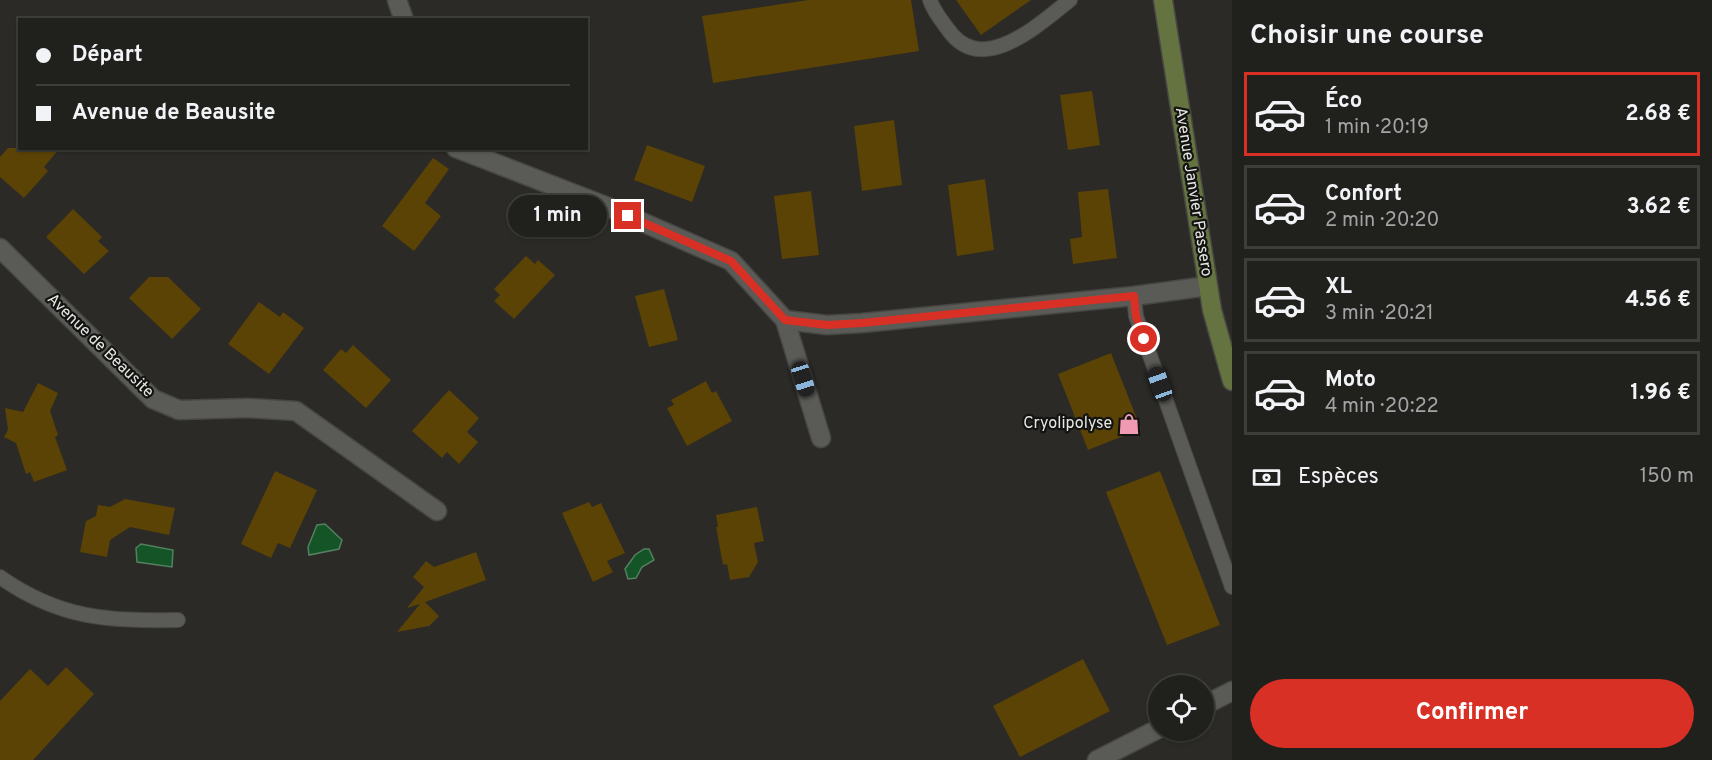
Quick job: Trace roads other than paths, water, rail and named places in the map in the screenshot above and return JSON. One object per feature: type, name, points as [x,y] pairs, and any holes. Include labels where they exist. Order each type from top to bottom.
[{"type":"street","points":[[397,0],[403,18]]},
{"type":"street","name":"Avenue Janvier Passero","points":[[1163,0],[1208,286],[1223,356],[1232,381]]},
{"type":"street","points":[[461,150],[608,207],[731,261],[785,320],[820,438]]},
{"type":"street","name":"Avenue de Beausite","points":[[0,248],[153,399],[179,410],[248,408],[296,411],[437,511]]},
{"type":"street","points":[[785,320],[827,325],[862,323],[1134,296],[1208,286]]},
{"type":"street","points":[[1214,700],[1232,691]]},
{"type":"street","points":[[1097,760],[1148,734]]},
{"type":"lane","points":[[930,0],[954,39],[970,49],[997,47],[1016,40],[1071,0]]},
{"type":"lane","points":[[1134,296],[1136,316],[1232,587]]},
{"type":"lane","points":[[0,577],[49,605],[76,614],[127,621],[178,620]]},
{"type":"place","name":"Cryolipolyse","points":[[1129,424]]}]
